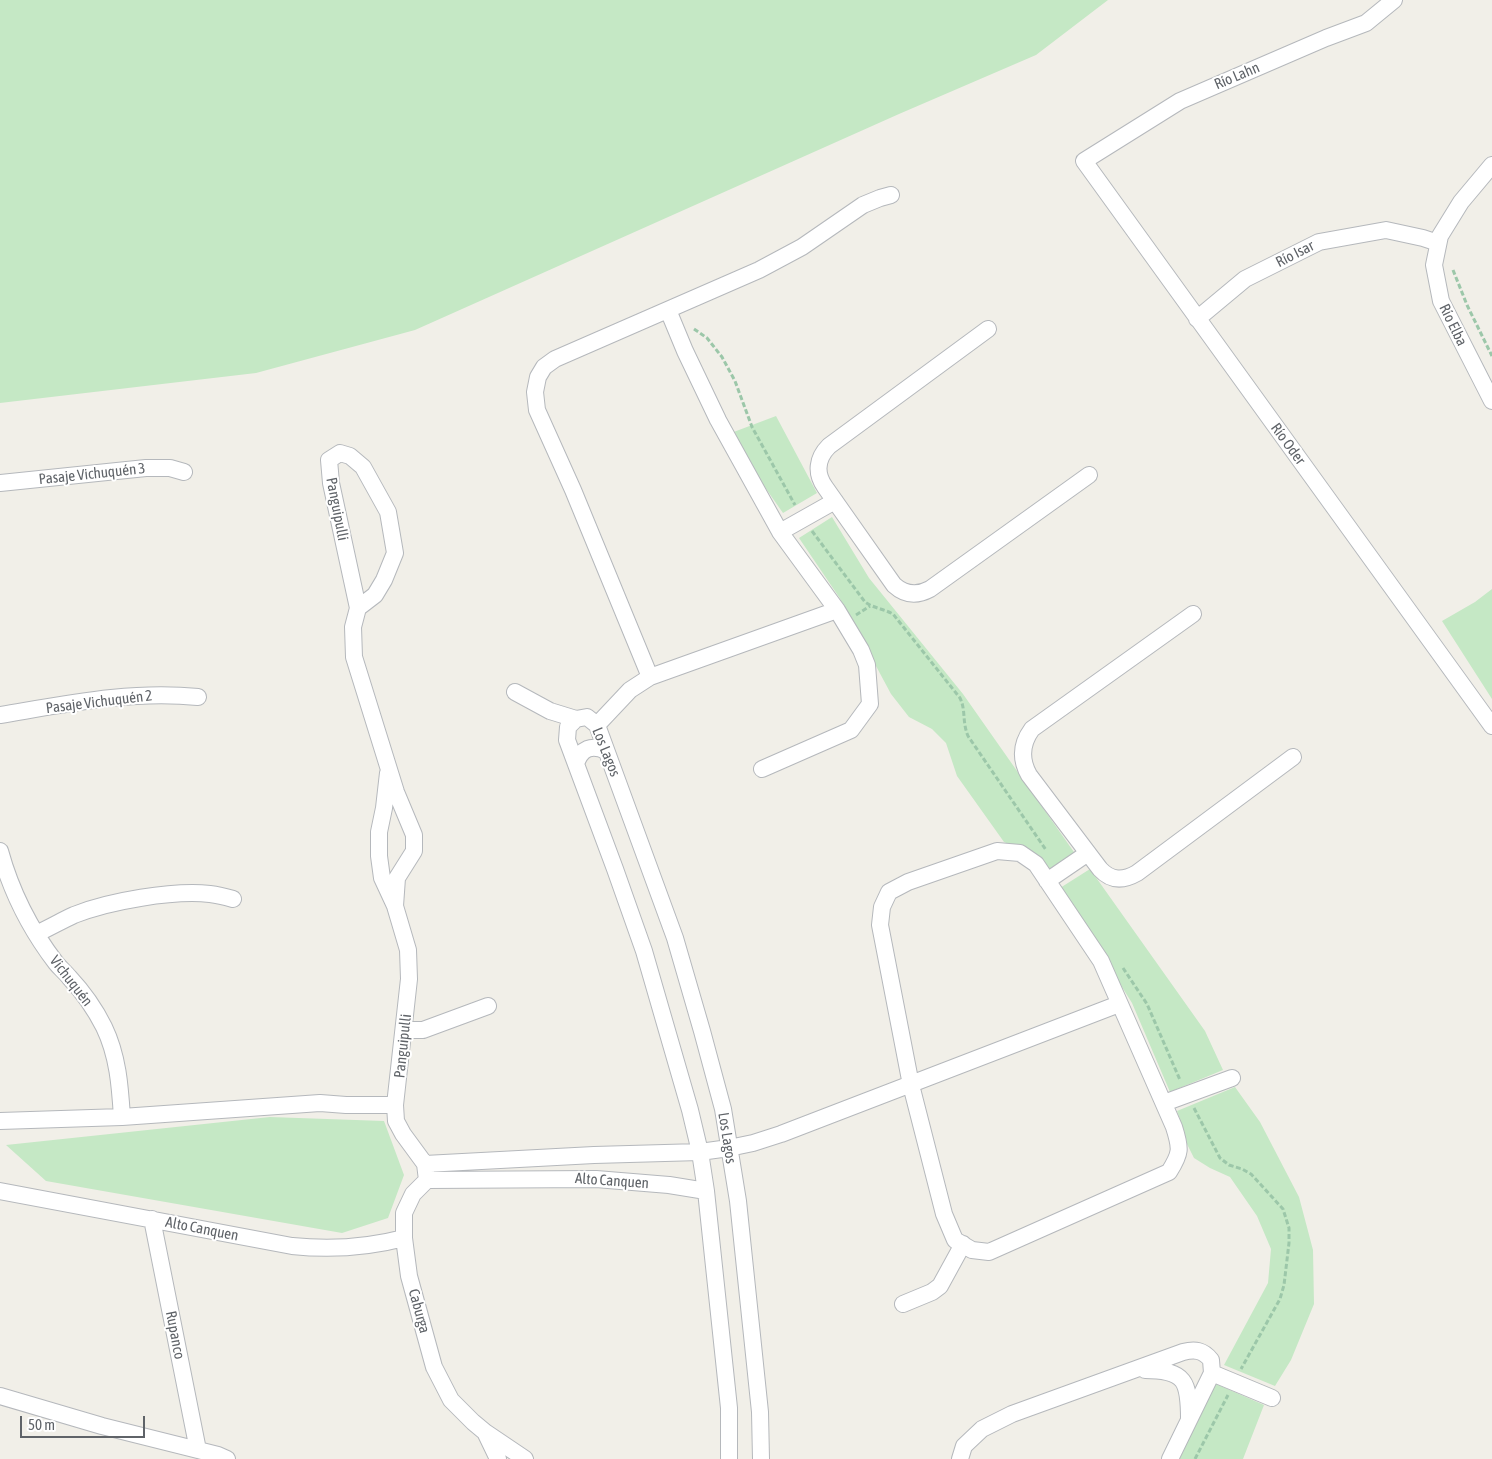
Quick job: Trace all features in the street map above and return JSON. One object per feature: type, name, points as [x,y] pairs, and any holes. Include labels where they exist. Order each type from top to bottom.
[{"type":"street","name":"Río Lahn","points":[[1084,161],[1180,101],[1326,38],[1366,23],[1394,0]]},
{"type":"street","name":"Río Oder","points":[[1084,161],[1492,726]]},
{"type":"street","name":"Río Elba","points":[[1492,165],[1461,202],[1440,236],[1434,265],[1441,301],[1492,401]]},
{"type":"street","points":[[650,677],[538,410],[535,392],[538,377],[549,362],[774,262],[823,234],[864,205],[891,195]]},
{"type":"street","name":"Río Isar","points":[[1197,319],[1245,279],[1319,242],[1386,230],[1423,238],[1438,244]]},
{"type":"street","points":[[668,310],[718,420],[780,532],[837,610],[861,650],[867,665],[870,704],[851,730],[762,769]]},
{"type":"street","points":[[988,330],[829,446],[824,451],[819,463],[821,482],[894,585],[906,593],[920,593],[930,589],[1089,475]]},
{"type":"street","name":"Panguipulli","points":[[358,608],[375,595],[384,580],[395,553],[388,512],[363,468],[350,456],[340,454],[329,460],[331,483],[358,608],[353,627],[354,657],[396,792],[414,835],[414,851],[397,878],[395,906]]},
{"type":"street","name":"Pasaje Vichuquén 3","points":[[0,483],[146,468],[170,468],[184,472]]},
{"type":"street","points":[[780,532],[835,501]]},
{"type":"street","points":[[597,724],[630,690],[650,677],[837,610]]},
{"type":"street","points":[[1193,614],[1038,724],[1027,735],[1024,743],[1023,759],[1025,767],[1100,869],[1108,877],[1122,879],[1130,878],[1293,757]]},
{"type":"street","points":[[515,692],[550,711],[576,719]]},
{"type":"street","name":"Pasaje Vichuquén 2","points":[[0,715],[121,696],[170,694],[198,697]]},
{"type":"street","name":"Los Lagos","points":[[730,1459],[729,1408],[706,1191],[700,1152],[690,1110],[644,951],[568,740],[568,727],[576,719],[587,717],[597,724],[675,938],[723,1109],[738,1201],[760,1412],[761,1459]]},
{"type":"street","points":[[576,764],[580,754],[590,748],[600,748],[606,751]]},
{"type":"street","name":"Panguipulli","points":[[388,766],[384,808],[379,832],[379,856],[382,878],[395,906],[408,950],[409,979],[405,1030],[395,1105],[396,1121],[426,1172]]},
{"type":"street","name":"Vichuquén","points":[[0,851],[14,893],[25,916],[57,964],[70,977],[93,1008],[104,1028],[117,1067],[122,1117]]},
{"type":"street","points":[[997,851],[1020,853],[1036,864],[1047,881],[1100,961],[1164,1103],[1179,1141],[1179,1156],[1169,1172],[989,1252],[972,1250],[955,1240],[944,1214],[911,1085],[880,924],[882,907],[889,892],[908,882],[997,851]]},
{"type":"street","points":[[1047,881],[1088,853]]},
{"type":"street","points":[[36,934],[74,915],[106,904],[180,894],[210,894],[233,899]]},
{"type":"street","name":"Alto Canquen","points":[[426,1172],[594,1155],[700,1152],[753,1143],[911,1085],[1119,1004]]},
{"type":"street","points":[[405,1030],[423,1030],[488,1006]]},
{"type":"street","points":[[1164,1103],[1232,1078]]},
{"type":"street","points":[[0,1120],[122,1117],[320,1103],[354,1106],[395,1105]]},
{"type":"street","points":[[594,1155],[596,1178]]},
{"type":"street","name":"Alto Canquen","points":[[426,1172],[596,1178],[669,1185],[706,1191]]},
{"type":"street","name":"Caburga","points":[[426,1172],[404,1213],[404,1238],[409,1276],[434,1367],[451,1400],[485,1432],[525,1459]]},
{"type":"street","name":"Alto Canquen","points":[[0,1191],[309,1248],[343,1249],[364,1247],[404,1238]]},
{"type":"street","name":"Rupanco","points":[[152,1219],[198,1450]]},
{"type":"street","points":[[903,1304],[932,1292],[940,1286],[963,1244]]},
{"type":"street","points":[[960,1459],[964,1446],[982,1429],[1012,1414],[1183,1352],[1196,1350],[1206,1354],[1211,1360],[1211,1376],[1170,1459]]},
{"type":"street","points":[[1183,1352],[1177,1365],[1189,1399],[1189,1422]]},
{"type":"street","points":[[1133,1370],[1166,1371],[1176,1374],[1192,1385],[1204,1383],[1211,1376]]},
{"type":"street","points":[[1211,1376],[1272,1398]]},
{"type":"street","points":[[2,1396],[181,1452],[198,1450],[221,1458]]},
{"type":"street","name":"Caburga","points":[[485,1432],[498,1459]]},
{"type":"path","points":[[1451,265],[1467,305],[1492,356]]},
{"type":"green space","points":[[0,0],[1108,0],[1036,55],[899,114],[415,330],[256,373],[0,403]]},
{"type":"green space","points":[[776,416],[817,493],[783,513],[757,476],[731,433]]},
{"type":"green space","points":[[832,517],[869,578],[963,694],[1076,855],[1052,871],[1038,857],[1004,842],[957,776],[946,743],[932,729],[909,717],[891,694],[839,597],[799,538]]},
{"type":"green space","points":[[1492,589],[1492,699],[1442,621],[1475,602]]},
{"type":"green space","points":[[1090,869],[1205,1031],[1223,1070],[1170,1092],[1132,1003],[1060,888]]},
{"type":"green space","points":[[1235,1087],[1260,1122],[1299,1197],[1313,1250],[1314,1304],[1291,1360],[1275,1386],[1224,1365],[1268,1283],[1271,1249],[1257,1216],[1230,1177],[1194,1158],[1187,1144],[1177,1111]]},
{"type":"green space","points":[[270,1117],[384,1121],[404,1175],[388,1218],[342,1233],[46,1181],[6,1145]]},
{"type":"green space","points":[[1214,1383],[1264,1405],[1243,1459],[1177,1459]]}]
